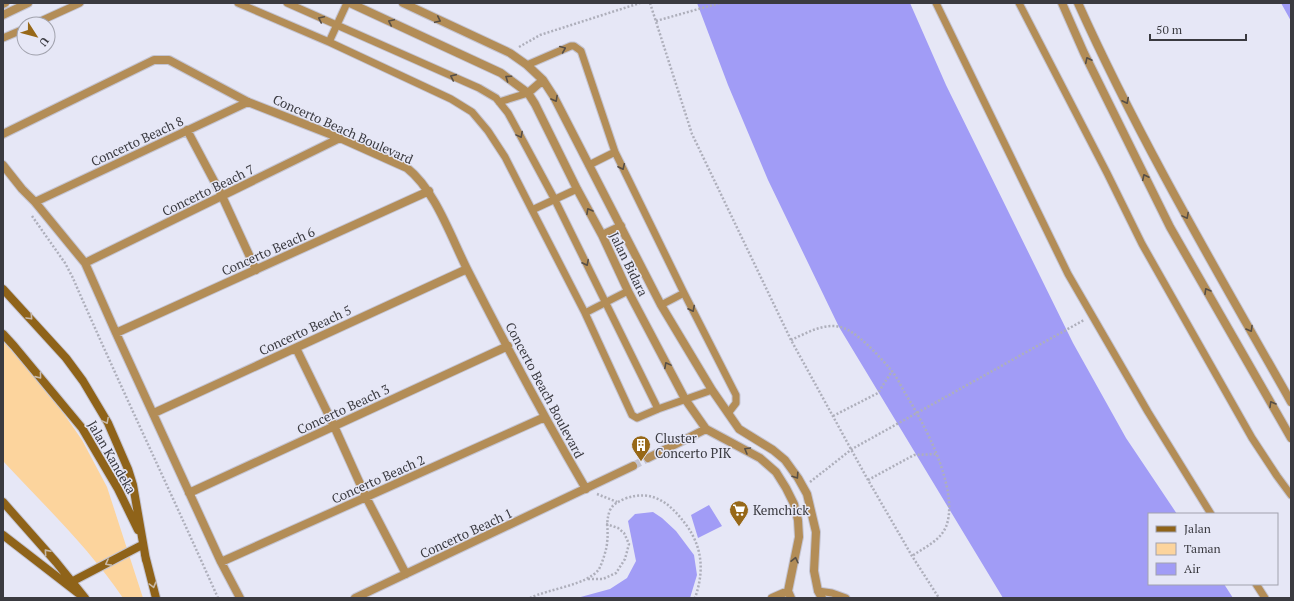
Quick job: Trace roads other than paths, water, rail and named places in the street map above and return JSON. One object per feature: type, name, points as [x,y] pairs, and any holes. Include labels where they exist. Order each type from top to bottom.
[{"type":"main road","points":[[3,289],[66,358],[83,381],[108,423],[128,469],[133,485],[146,560]]},
{"type":"main road","name":"Jalan Kandeka","points":[[3,334],[82,428],[118,489],[136,526],[156,598]]},
{"type":"main road","points":[[3,502],[73,582],[85,598]]},
{"type":"main road","points":[[3,535],[85,598]]},
{"type":"main road","points":[[73,582],[142,545]]},
{"type":"street","points":[[3,15],[28,3]]},
{"type":"street","name":"Jalan Bidara","points":[[350,3],[501,73],[528,93],[602,235],[628,291],[686,399],[706,429],[760,458],[776,472],[786,488],[794,504],[798,520],[799,537],[790,594]]},
{"type":"street","name":"Jalan Bidara","points":[[403,3],[510,53],[527,65],[543,80],[554,97],[661,305],[712,390],[726,411],[729,412],[739,429],[773,450],[785,460],[807,494],[816,532],[814,571],[820,595]]},
{"type":"street","points":[[1062,3],[1084,53],[1170,227],[1291,438]]},
{"type":"street","points":[[1078,3],[1098,47],[1186,218],[1291,402]]},
{"type":"street","name":"Concerto Beach Boulevard","points":[[3,134],[154,60],[169,60],[248,102],[340,138],[407,168],[429,191],[467,269],[545,417],[586,489]]},
{"type":"street","points":[[528,93],[543,80]]},
{"type":"street","name":"Concerto Beach 8","points":[[35,202],[248,102]]},
{"type":"street","points":[[187,130],[222,196],[256,270]]},
{"type":"street","name":"Concerto Beach 7","points":[[85,263],[340,138]]},
{"type":"street","points":[[3,165],[85,263],[189,493],[221,562],[240,598]]},
{"type":"street","name":"Concerto Beach 6","points":[[116,333],[429,191]]},
{"type":"street","points":[[602,235],[621,226]]},
{"type":"street","name":"Concerto Beach 5","points":[[154,413],[467,269]]},
{"type":"street","name":"Concerto Beach 3","points":[[189,493],[508,346]]},
{"type":"street","points":[[296,348],[334,426],[366,498],[406,574]]},
{"type":"street","name":"Concerto Beach 2","points":[[221,562],[545,417]]},
{"type":"street","points":[[648,458],[706,429]]},
{"type":"street","name":"Concerto Beach 1","points":[[355,598],[633,466]]},
{"type":"street","points":[[772,598],[790,594]]},
{"type":"lane","points":[[52,16],[80,3]]},
{"type":"lane","points":[[238,3],[329,42],[451,99],[472,112],[488,131],[504,157],[532,210],[585,313],[632,415],[637,418],[712,390]]},
{"type":"lane","points":[[287,3],[479,88],[496,98],[508,113],[555,200],[658,409]]},
{"type":"lane","points":[[329,42],[347,3]]},
{"type":"lane","points":[[936,3],[1068,274],[1148,412],[1211,513]]},
{"type":"lane","points":[[1018,3],[1142,244],[1252,438],[1291,495]]},
{"type":"lane","points":[[3,38],[16,32]]},
{"type":"lane","points":[[527,65],[571,46],[578,47],[581,51],[615,152],[736,396],[736,403],[729,412]]},
{"type":"lane","points":[[499,102],[528,93]]},
{"type":"lane","points":[[589,165],[615,152]]},
{"type":"lane","points":[[532,210],[577,189]]},
{"type":"lane","points":[[585,313],[628,291]]},
{"type":"lane","points":[[661,305],[684,293]]},
{"type":"lane","points":[[1257,585],[1265,598]]},
{"type":"lane","points":[[820,595],[832,593],[846,598]]},
{"type":"water","points":[[697,3],[910,3],[946,85],[1073,343],[1126,438],[1176,513],[1148,513],[1148,585],[1225,585],[1233,598],[1003,598],[839,327],[768,180],[728,85]]},
{"type":"water","points":[[1281,3],[1291,3],[1291,21]]},
{"type":"water","points":[[709,505],[722,526],[698,538],[691,515]]},
{"type":"water","points":[[653,512],[676,531],[694,555],[697,575],[690,598],[577,598],[610,589],[627,578],[636,561],[628,521],[635,514]]},
{"type":"tunnel","points":[[633,466],[648,458]]},
{"type":"place","name":"Cluster Concerto PIK","points":[[641,462]]},
{"type":"place","name":"Kemchick","points":[[739,527]]}]
